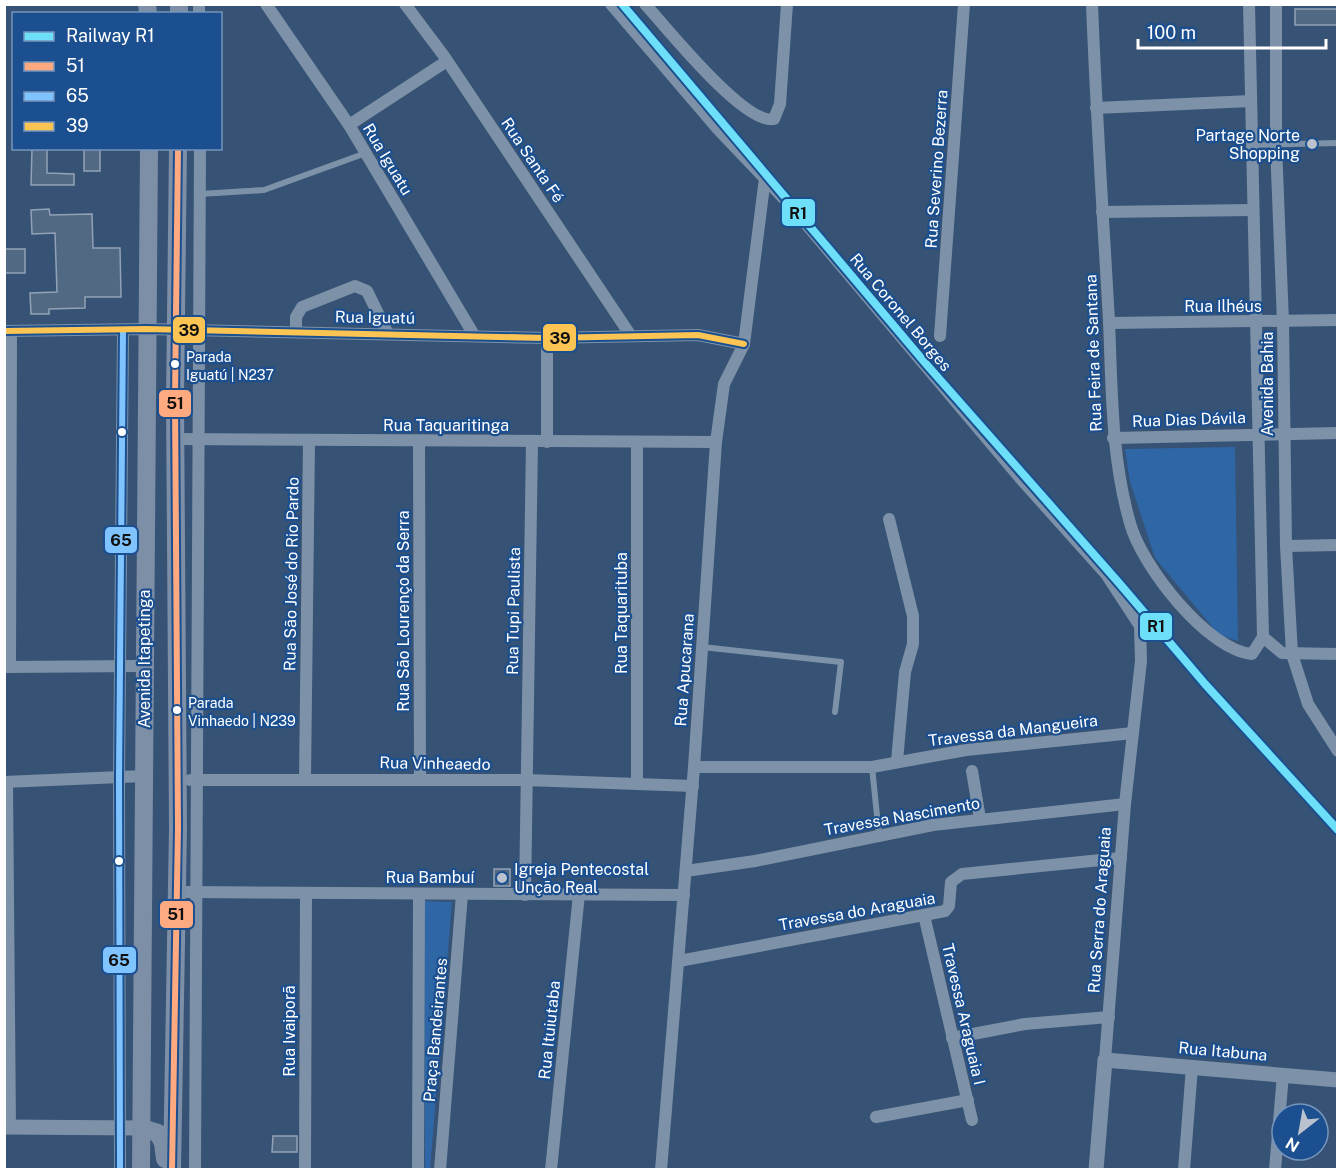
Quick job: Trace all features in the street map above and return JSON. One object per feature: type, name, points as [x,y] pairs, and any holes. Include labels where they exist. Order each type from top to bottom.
[{"type":"main road","name":"Avenida Itapetinga","points":[[141,1170],[149,150]]},
{"type":"main road","name":"Avenida Itapetinga","points":[[172,1170],[177,892],[175,330],[178,150]]},
{"type":"main road","points":[[148,179],[177,179]]},
{"type":"main road","points":[[145,493],[175,492]]},
{"type":"main road","points":[[145,545],[175,546]]},
{"type":"main road","points":[[142,1013],[175,1015]]},
{"type":"main road","points":[[141,1128],[158,1133],[163,1143],[165,1170]]},
{"type":"street","name":"Rua Iguatu","points":[[266,4],[349,125],[474,335]]},
{"type":"street","name":"Rua Santa Fé","points":[[405,4],[447,61],[631,336]]},
{"type":"street","name":"Rua Coronel Borges","points":[[611,4],[765,178],[1106,574],[1140,626],[1142,653]]},
{"type":"street","points":[[645,4],[724,91],[754,115],[768,120],[774,119],[780,104],[787,4]]},
{"type":"street","name":"Rua Severino Bezerra","points":[[940,336],[964,4]]},
{"type":"street","name":"Rua Feira de Santana","points":[[1092,4],[1113,438],[1130,523],[1148,564],[1166,588],[1216,639],[1241,653],[1252,654],[1263,637]]},
{"type":"street","name":"Avenida Bahia","points":[[1249,4],[1256,323],[1256,434],[1263,637]]},
{"type":"street","name":"Avenida Bahia","points":[[1276,4],[1276,145],[1283,321],[1286,546],[1292,654],[1308,704],[1338,751]]},
{"type":"street","points":[[349,125],[447,61]]},
{"type":"street","points":[[1096,108],[1251,101]]},
{"type":"street","points":[[195,1170],[200,150]]},
{"type":"street","name":"Rua Apucarana","points":[[661,1170],[693,786],[716,442],[724,384],[744,344],[765,178]]},
{"type":"street","points":[[1102,212],[1252,210]]},
{"type":"street","points":[[296,332],[296,317],[302,307],[355,286],[368,291],[388,334]]},
{"type":"street","name":"Rua Ilhéus","points":[[1109,323],[1256,323],[1338,320]]},
{"type":"street","name":"Rua Iguatú","points":[[8,332],[146,329],[547,338],[698,335],[744,344]]},
{"type":"street","name":"Avenida Itapetinga","points":[[120,1170],[119,777],[123,330]]},
{"type":"street","points":[[8,332],[7,667],[144,666]]},
{"type":"street","points":[[547,338],[547,442]]},
{"type":"street","name":"Rua Dias Dávila","points":[[1113,438],[1338,433]]},
{"type":"street","name":"Rua Taquaritinga","points":[[175,439],[716,442]]},
{"type":"street","name":"Rua São José do Rio Pardo","points":[[305,779],[309,441]]},
{"type":"street","name":"Rua São Lourenço da Serra","points":[[419,442],[420,779]]},
{"type":"street","name":"Rua Tupi Paulista","points":[[525,895],[532,442]]},
{"type":"street","name":"Rua Taquarituba","points":[[637,443],[637,783]]},
{"type":"street","points":[[889,519],[910,600],[913,623],[897,761]]},
{"type":"street","points":[[1286,546],[1338,545]]},
{"type":"street","points":[[1263,637],[1282,653],[1338,654]]},
{"type":"street","name":"Rua Serra do Araguaia","points":[[1096,1170],[1125,804],[1142,653]]},
{"type":"street","name":"Travessa da Mangueira","points":[[694,767],[872,767],[966,750],[1133,733]]},
{"type":"street","points":[[972,771],[980,819]]},
{"type":"street","points":[[141,1128],[7,1127],[6,782],[144,776]]},
{"type":"street","name":"Rua Vinheaedo","points":[[177,780],[526,780],[693,786]]},
{"type":"street","name":"Travessa Nascimento","points":[[686,872],[980,819],[1125,804]]},
{"type":"street","name":"Travessa do Araguaia","points":[[679,961],[945,911],[949,906],[951,882],[962,874],[1121,858]]},
{"type":"street","name":"Rua Bambuí","points":[[177,892],[684,895]]},
{"type":"street","name":"Rua Ivaiporã","points":[[305,1170],[306,893]]},
{"type":"street","name":"Praça Bandeirantes","points":[[418,1170],[419,894]]},
{"type":"street","name":"Praça Bandeirantes","points":[[440,1170],[462,894]]},
{"type":"street","name":"Rua Ituiutaba","points":[[551,1170],[579,894]]},
{"type":"street","name":"Travessa Araguaia I","points":[[924,915],[972,1120]]},
{"type":"street","points":[[952,1038],[1026,1024],[1109,1017]]},
{"type":"street","name":"Rua Itabuna","points":[[1105,1060],[1338,1080]]},
{"type":"street","points":[[1184,1170],[1192,1067]]},
{"type":"street","points":[[1275,1170],[1283,1074]]},
{"type":"street","points":[[876,1117],[968,1100]]},
{"type":"lane","points":[[1253,145],[1338,143]]},
{"type":"lane","points":[[200,194],[264,190],[366,153]]},
{"type":"lane","points":[[702,647],[841,662],[835,712]]},
{"type":"lane","points":[[872,767],[879,836]]},
{"type":"shaded area","points":[[1235,447],[1238,641],[1219,635],[1155,558],[1130,482],[1125,449]]},
{"type":"shaded area","points":[[424,901],[452,902],[430,1170],[425,1169]]},
{"type":"building","points":[[1295,9],[1338,9],[1338,25],[1295,25]]},
{"type":"building","points":[[32,150],[47,150],[47,173],[74,174],[74,185],[31,185]]},
{"type":"building","points":[[84,150],[100,150],[100,171],[84,171]]},
{"type":"building","points":[[49,209],[50,215],[92,214],[93,248],[120,248],[121,297],[85,297],[85,308],[49,309],[49,314],[31,314],[30,293],[57,292],[55,233],[32,234],[31,210]]},
{"type":"building","points":[[4,249],[25,249],[25,273],[4,273]]},
{"type":"building","name":"Igreja Pentecostal Unção Real","points":[[494,869],[510,869],[510,886],[494,886]]},
{"type":"building","points":[[273,1136],[297,1136],[297,1152],[272,1152]]},
{"type":"rail line","name":"R1","points":[[622,4],[927,365],[1205,684],[1338,830]]},
{"type":"transit line","name":"51","points":[[172,1170],[178,828],[175,399],[178,150]]},
{"type":"transit line","name":"39","points":[[4,331],[146,329],[547,338],[698,335],[744,344]]},
{"type":"transit line","name":"65","points":[[120,1170],[119,778],[123,330]]},
{"type":"place","name":"Partage Norte Shopping","points":[[1312,144]]},
{"type":"place","name":"Parada Iguatú | N237","points":[[175,364]]},
{"type":"place","name":"Parada Vinhaedo | N239","points":[[177,710]]},
{"type":"place","name":"Igreja Pentecostal Unção Real","points":[[502,878]]}]
